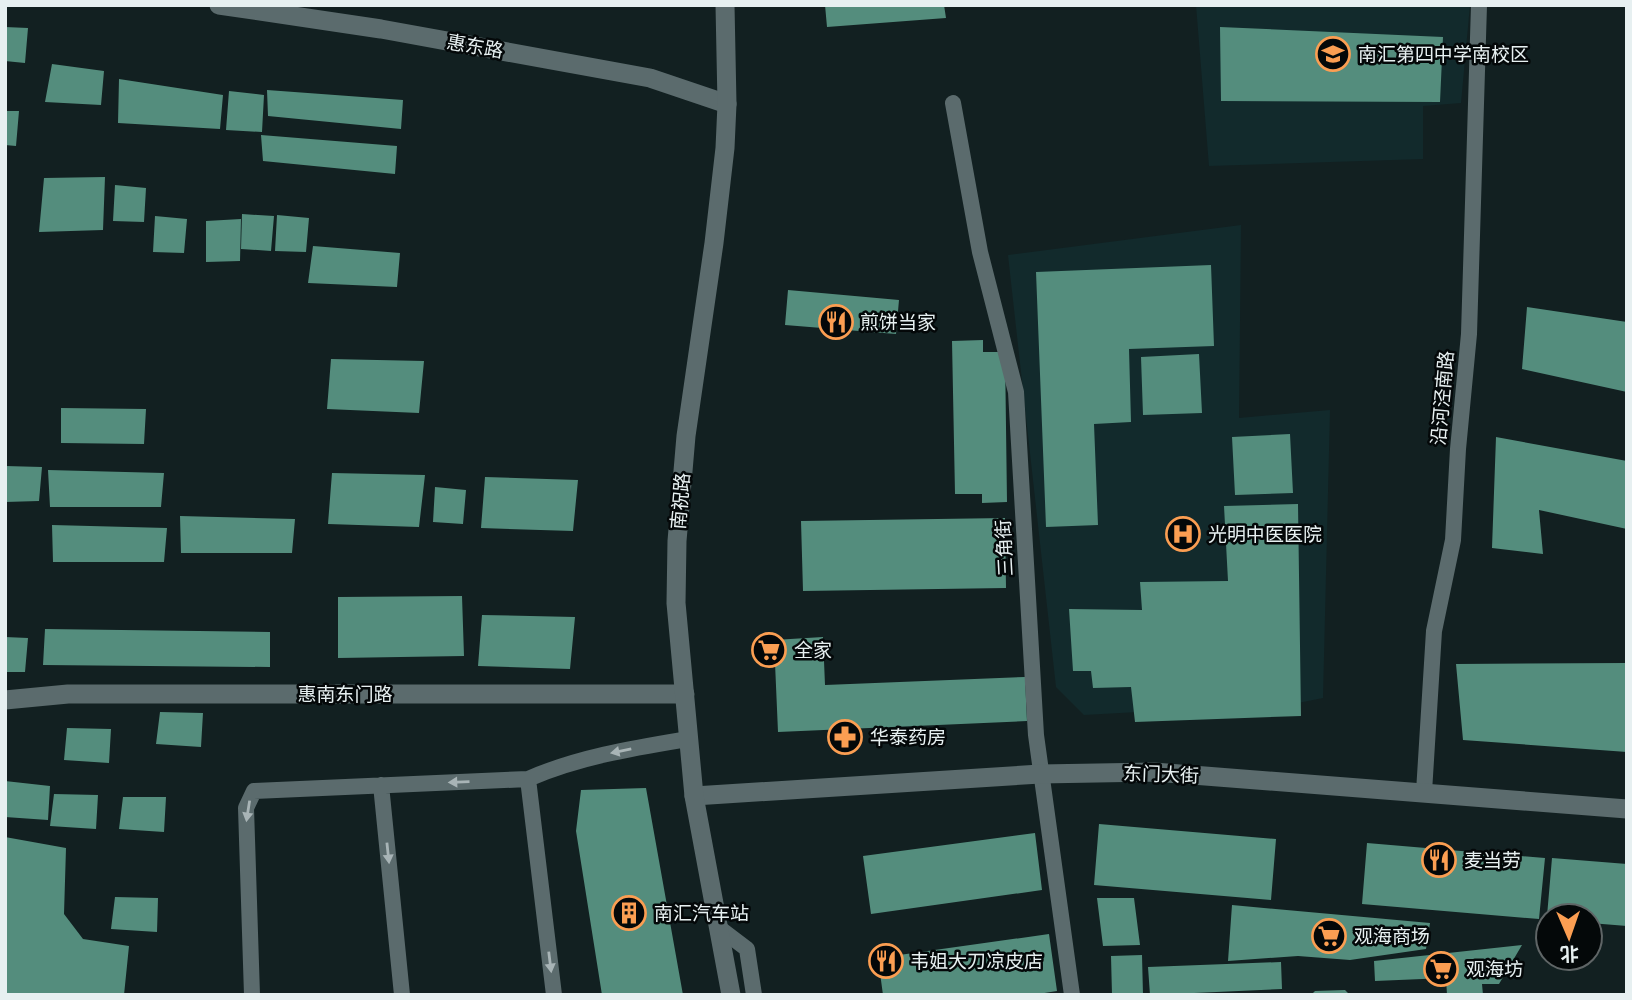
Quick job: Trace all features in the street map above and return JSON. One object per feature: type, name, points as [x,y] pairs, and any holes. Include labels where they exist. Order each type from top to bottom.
[{"type":"street","name":"惠东路","points":[[219,5],[381,29],[650,78],[727,104]]},
{"type":"street","name":"南祝路","points":[[725,5],[727,104],[720,191],[680,496],[676,603],[695,796],[731,995]]},
{"type":"street","name":"惠南东门路","points":[[5,700],[68,694],[685,694]]},
{"type":"street","name":"东门大街","points":[[695,796],[1040,774],[1154,772],[1627,809]]},
{"type":"lane","name":"沿河泾南路","points":[[1424,792],[1434,631],[1453,540],[1469,334],[1479,5]]},
{"type":"lane","name":"三角街","points":[[953,103],[980,252],[1016,391],[1040,774],[1072,995]]},
{"type":"lane","points":[[252,995],[246,808],[254,790],[528,779],[545,771],[620,751],[688,739]]},
{"type":"lane","points":[[528,779],[554,995]]},
{"type":"lane","points":[[381,785],[401,995]]},
{"type":"lane","points":[[718,927],[747,949],[754,995]]},
{"type":"shaded area","name":"南汇第四中学南校区","points":[[1196,5],[1470,5],[1461,103],[1423,106],[1423,159],[1209,166]]},
{"type":"shaded area","name":"光明中医医院","points":[[1241,225],[1239,418],[1330,410],[1323,698],[1298,703],[1084,715],[1056,687],[1008,255]]},
{"type":"building","points":[[825,5],[944,5],[946,18],[827,27]]},
{"type":"building","points":[[5,27],[28,28],[25,63],[5,61]]},
{"type":"building","points":[[1220,27],[1443,37],[1440,102],[1221,101]]},
{"type":"building","points":[[52,64],[104,71],[101,105],[45,102]]},
{"type":"building","points":[[119,79],[223,95],[220,129],[118,123]]},
{"type":"building","points":[[267,90],[403,100],[401,129],[268,116]]},
{"type":"building","points":[[229,91],[264,95],[262,132],[226,130]]},
{"type":"building","points":[[5,111],[19,111],[16,146],[5,145]]},
{"type":"building","points":[[261,135],[397,146],[395,174],[263,161]]},
{"type":"building","points":[[105,177],[103,230],[39,232],[44,178]]},
{"type":"building","points":[[115,185],[146,188],[144,222],[113,221]]},
{"type":"building","points":[[242,214],[274,216],[271,251],[241,249]]},
{"type":"building","points":[[277,215],[309,218],[306,252],[275,251]]},
{"type":"building","points":[[155,216],[187,219],[184,253],[153,252]]},
{"type":"building","points":[[241,219],[240,261],[206,262],[206,221]]},
{"type":"building","points":[[313,246],[400,253],[397,287],[308,283]]},
{"type":"building","points":[[1211,265],[1214,346],[1129,349],[1131,422],[1094,424],[1098,525],[1046,527],[1036,272]]},
{"type":"building","points":[[788,290],[899,300],[896,334],[785,325]]},
{"type":"building","points":[[1527,307],[1627,322],[1627,392],[1522,369]]},
{"type":"building","points":[[983,340],[983,352],[1005,352],[1007,502],[982,503],[982,494],[955,494],[952,341]]},
{"type":"building","points":[[1199,354],[1202,413],[1143,415],[1141,357]]},
{"type":"building","points":[[331,359],[424,361],[419,413],[327,409]]},
{"type":"building","points":[[61,408],[146,409],[144,444],[61,443]]},
{"type":"building","points":[[1290,434],[1293,493],[1235,495],[1232,437]]},
{"type":"building","points":[[1496,437],[1627,461],[1627,529],[1539,510],[1543,554],[1492,548]]},
{"type":"building","points":[[5,466],[42,467],[39,501],[5,502]]},
{"type":"building","points":[[48,470],[164,473],[161,507],[50,507]]},
{"type":"building","points":[[332,473],[425,475],[419,527],[328,524]]},
{"type":"building","points":[[485,477],[578,480],[573,531],[481,528]]},
{"type":"building","points":[[435,487],[466,490],[463,524],[433,522]]},
{"type":"building","points":[[1298,504],[1301,716],[1135,722],[1131,687],[1093,688],[1091,671],[1073,671],[1069,609],[1142,610],[1140,582],[1228,581],[1224,506]]},
{"type":"building","points":[[180,516],[295,519],[292,553],[181,553]]},
{"type":"building","points":[[1005,518],[1006,588],[803,591],[801,521]]},
{"type":"building","points":[[52,525],[167,528],[164,562],[53,562]]},
{"type":"building","points":[[462,596],[464,656],[338,658],[338,597]]},
{"type":"building","points":[[482,615],[575,617],[570,669],[478,666]]},
{"type":"building","points":[[45,629],[270,632],[270,667],[43,665]]},
{"type":"building","points":[[5,637],[28,638],[25,672],[5,672]]},
{"type":"building","points":[[823,637],[825,685],[1025,677],[1027,721],[778,732],[774,640]]},
{"type":"building","points":[[1627,663],[1627,752],[1463,740],[1456,664]]},
{"type":"building","points":[[160,712],[203,713],[201,747],[156,744]]},
{"type":"building","points":[[67,728],[111,729],[109,763],[64,760]]},
{"type":"building","points":[[5,781],[50,786],[48,820],[5,817]]},
{"type":"building","name":"南汇汽车站","points":[[646,788],[683,995],[602,995],[576,831],[581,790]]},
{"type":"building","points":[[54,794],[98,795],[96,829],[50,826]]},
{"type":"building","points":[[123,797],[166,797],[164,832],[119,829]]},
{"type":"building","points":[[1099,824],[1276,839],[1271,900],[1094,885]]},
{"type":"building","points":[[1035,833],[1042,890],[871,914],[863,856]]},
{"type":"building","points":[[5,837],[66,848],[64,914],[83,939],[129,946],[124,995],[5,995]]},
{"type":"building","points":[[1367,843],[1545,858],[1541,902],[1534,902],[1534,919],[1362,904]]},
{"type":"building","points":[[1552,858],[1627,864],[1627,926],[1604,924],[1604,902],[1548,902]]},
{"type":"building","points":[[115,897],[158,898],[157,932],[111,929]]},
{"type":"building","points":[[1097,898],[1134,898],[1140,945],[1103,946]]},
{"type":"building","name":"观海商场","points":[[1232,905],[1430,923],[1426,949],[1350,960],[1298,956],[1228,961]]},
{"type":"building","points":[[1049,934],[1057,991],[1032,995],[883,995],[878,958]]},
{"type":"building","name":"观海坊","points":[[1522,945],[1499,984],[1482,984],[1483,995],[1447,995],[1446,978],[1375,981],[1374,961]]},
{"type":"building","points":[[1142,955],[1143,995],[1112,995],[1111,956]]},
{"type":"building","points":[[1281,962],[1282,989],[1150,995],[1148,967]]},
{"type":"building","points":[[1345,990],[1350,995],[1311,995],[1315,991]]},
{"type":"place","name":"南汇第四中学南校区","points":[[1333,54]]},
{"type":"place","name":"煎饼当家","points":[[836,322]]},
{"type":"place","name":"光明中医医院","points":[[1183,534]]},
{"type":"place","name":"全家","points":[[769,650]]},
{"type":"place","name":"华泰药房","points":[[845,737]]},
{"type":"place","name":"麦当劳","points":[[1439,860]]},
{"type":"place","name":"南汇汽车站","points":[[629,913]]},
{"type":"place","name":"观海商场","points":[[1329,936]]},
{"type":"place","name":"韦姐大刀凉皮店","points":[[886,961]]},
{"type":"place","name":"观海坊","points":[[1441,969]]}]
